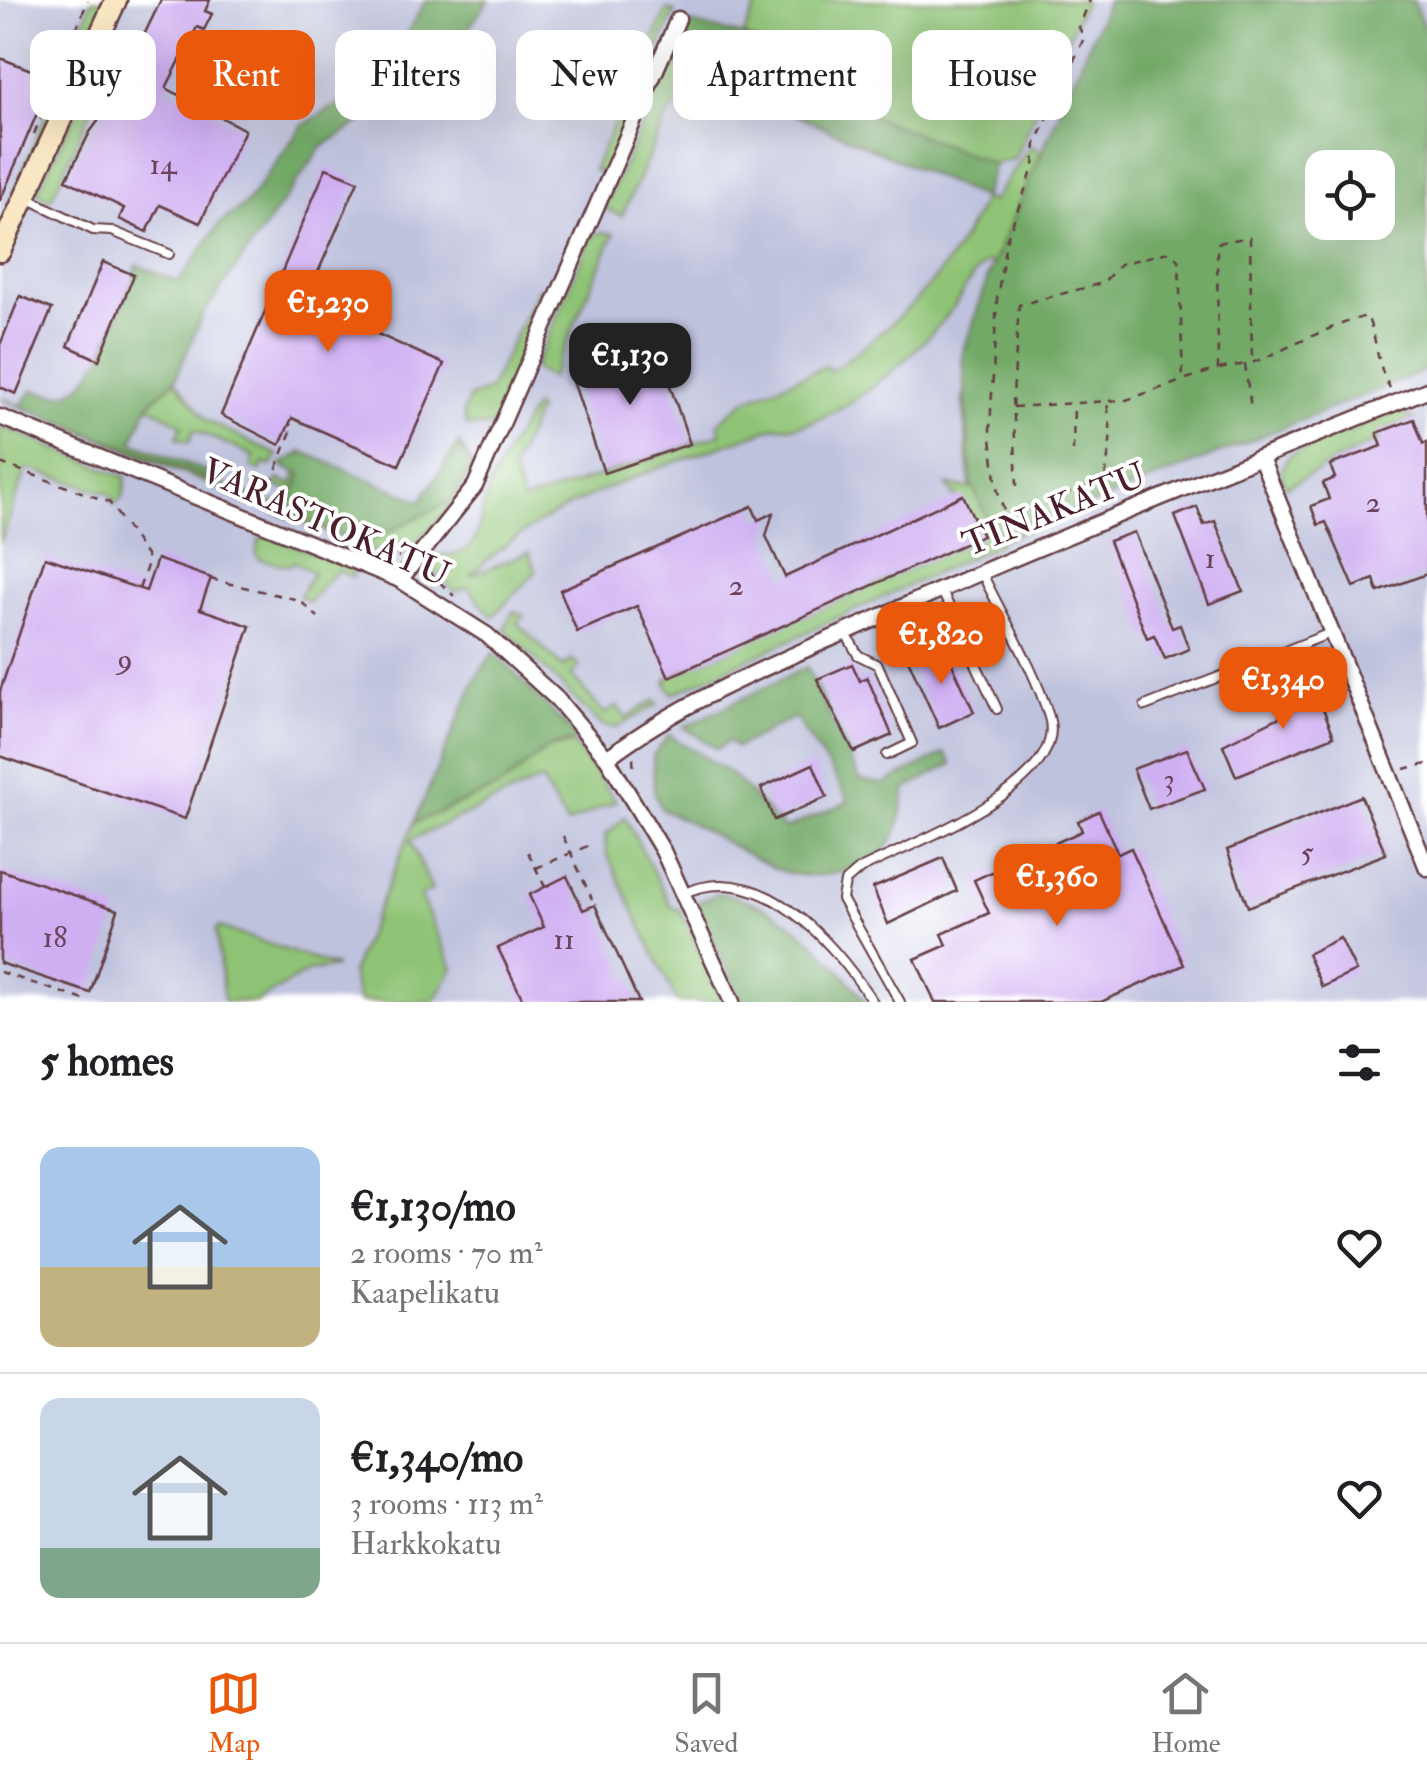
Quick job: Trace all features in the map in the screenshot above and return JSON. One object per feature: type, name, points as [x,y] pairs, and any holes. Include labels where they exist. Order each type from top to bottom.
[{"type":"street","points":[[0,251],[116,0]]},
{"type":"street","points":[[400,580],[475,486],[678,18]]},
{"type":"street","name":"TINAKATU","points":[[607,758],[698,701],[940,589],[1427,390]]},
{"type":"street","name":"VARASTOKATU","points":[[0,417],[400,580],[487,634],[557,699],[607,758],[664,851],[732,1002]]},
{"type":"street","points":[[1261,458],[1427,868]]},
{"type":"lane","points":[[24,197],[75,223],[112,231],[169,254]]},
{"type":"lane","points":[[900,1002],[842,898],[845,882],[860,869],[1013,791],[1045,758],[1050,720],[981,571]]},
{"type":"lane","points":[[940,589],[997,710]]},
{"type":"lane","points":[[845,632],[858,655],[878,665],[912,743],[887,755]]},
{"type":"lane","points":[[1145,706],[1333,632]]},
{"type":"lane","points":[[682,894],[714,884],[768,897],[807,924],[846,961],[874,1002]]},
{"type":"path","points":[[32,138],[88,0]]},
{"type":"path","points":[[1014,543],[997,488],[990,430],[997,299],[1006,241],[1034,166],[1036,144],[1084,38],[1079,27],[1090,0]]},
{"type":"path","points":[[1218,369],[1217,244],[1250,237],[1252,362]]},
{"type":"path","points":[[1018,486],[1014,407],[1020,304],[1103,283],[1120,264],[1168,252],[1180,260],[1183,380]]},
{"type":"path","points":[[1014,407],[1126,400],[1218,369],[1252,362],[1291,348],[1322,328],[1367,316],[1376,335],[1376,362],[1391,390]]},
{"type":"path","points":[[1245,364],[1251,409]]},
{"type":"path","points":[[1063,495],[1105,480],[1111,434],[1107,402]]},
{"type":"path","points":[[1073,451],[1074,404]]},
{"type":"path","points":[[271,484],[293,426],[289,424]]},
{"type":"path","points":[[0,463],[109,502],[150,560],[139,589]]},
{"type":"path","points":[[376,556],[424,566],[465,604]]},
{"type":"path","points":[[210,579],[299,600],[318,617]]},
{"type":"path","points":[[623,746],[635,760],[637,783]]},
{"type":"path","points":[[1388,773],[1427,764]]},
{"type":"path","points":[[563,836],[592,900]]},
{"type":"path","points":[[536,868],[590,845]]},
{"type":"path","points":[[528,852],[545,887]]},
{"type":"path","points":[[0,972],[90,1002]]},
{"type":"shaded area","points":[[0,0],[1427,0],[1427,1002],[0,1002]]},
{"type":"green space","points":[[92,0],[106,0],[92,30],[80,30]]},
{"type":"green space","points":[[426,0],[489,0],[467,30],[409,30]]},
{"type":"green space","points":[[759,0],[1085,0],[1072,30],[912,30],[912,120],[1031,120],[1014,159],[993,164],[881,120],[892,120],[892,30],[746,30]]},
{"type":"green space","points":[[1108,0],[1413,0],[1427,34],[1427,370],[997,542],[971,483],[963,354],[991,268],[1056,120],[1072,120],[1072,82]]},
{"type":"green space","points":[[667,9],[675,12],[653,61],[653,39]]},
{"type":"green space","points":[[685,22],[718,30],[682,30]]},
{"type":"green space","points":[[672,60],[673,109],[622,216],[604,208],[644,120],[653,120],[653,101]]},
{"type":"green space","points":[[335,106],[335,120],[365,120],[322,147],[203,314],[175,380],[150,402],[132,442],[210,473],[207,479],[21,406],[33,390],[63,394],[83,383],[103,353],[137,265],[179,282],[220,223],[246,204],[303,125]]},
{"type":"green space","points":[[44,120],[50,120],[0,228]]},
{"type":"green space","points":[[72,120],[87,120],[51,199],[37,193]]},
{"type":"green space","points":[[616,120],[627,120],[603,173],[593,170]]},
{"type":"green space","points":[[807,120],[881,120],[994,164],[983,198]]},
{"type":"green space","points":[[1030,146],[1042,152],[1025,188],[1003,267],[987,262],[980,268],[931,334],[869,390],[821,418],[778,426],[655,469],[537,524],[470,576],[529,552],[536,572],[492,617],[468,587],[455,592],[425,562],[429,554],[460,553],[475,539],[492,480],[534,407],[538,409],[512,469],[523,502],[721,434],[718,423],[745,400],[826,366],[831,371],[920,296],[955,251],[983,198],[992,202]]},
{"type":"green space","points":[[614,234],[551,378],[534,369],[592,235]]},
{"type":"green space","points":[[554,285],[495,423],[489,427],[467,426],[463,413],[470,397],[489,390],[538,288]]},
{"type":"green space","points":[[175,380],[207,421],[278,455],[271,466],[264,463],[260,471],[251,468],[254,456],[194,430],[189,442],[177,438],[182,425],[148,405]]},
{"type":"green space","points":[[963,397],[974,400],[979,461],[999,544],[673,694],[666,683],[669,677],[981,536],[947,485],[970,489]]},
{"type":"green space","points":[[0,398],[253,497],[258,486],[255,503]]},
{"type":"green space","points":[[1397,411],[1414,419],[1378,433],[1380,440],[1286,487],[1282,471],[1290,455]]},
{"type":"green space","points":[[0,426],[126,477],[123,498],[115,504],[110,494],[27,468],[0,544],[0,466],[4,462],[0,460]]},
{"type":"green space","points":[[458,444],[471,466],[450,502],[365,543],[286,513],[301,475],[280,465],[303,452],[421,501]]},
{"type":"green space","points":[[466,453],[474,466],[451,506],[405,553],[378,553],[268,509],[274,502],[286,506],[292,492],[276,486],[278,479],[292,485],[297,473],[301,475],[286,513],[450,502]]},
{"type":"green space","points":[[268,535],[352,569],[354,577],[336,571],[309,602],[299,596],[313,573],[294,562],[289,566],[259,559],[256,554],[260,538]]},
{"type":"green space","points":[[513,611],[524,616],[517,623],[563,667],[572,660],[579,667],[571,675],[605,714],[617,706],[626,718],[655,700],[658,704],[616,728],[601,725],[505,629]]},
{"type":"green space","points":[[494,652],[579,739],[547,748],[503,785],[414,823],[477,676]]},
{"type":"green space","points":[[807,667],[860,780],[884,784],[945,753],[952,764],[906,789],[897,829],[882,852],[856,867],[808,876],[779,870],[662,810],[654,792],[653,756],[669,735],[730,773],[785,829],[848,802],[795,717],[736,748],[729,741],[717,749],[684,727]]},
{"type":"green space","points":[[573,744],[616,801],[567,824],[541,780],[410,840],[432,890],[420,896],[453,968],[434,1002],[359,1002],[351,973],[414,823],[503,785],[547,748]]},
{"type":"green space","points":[[625,817],[671,906],[680,910],[723,1002],[677,1002],[607,854],[605,836]]},
{"type":"green space","points":[[718,893],[764,907],[802,932],[866,1002],[742,1002],[696,903]]},
{"type":"green space","points":[[219,927],[336,967],[309,971],[256,1002],[224,1002],[216,930]]},
{"type":"building","points":[[161,0],[210,0],[205,11],[212,14],[204,30],[176,30],[176,68],[166,88],[176,93],[176,120],[226,120],[245,130],[200,223],[160,205],[147,232],[119,219],[124,208],[66,180],[99,120],[156,120],[156,30],[146,30]]},
{"type":"building","points":[[0,58],[30,70],[30,120],[34,120],[0,201]]},
{"type":"building","points":[[326,168],[358,181],[312,286],[331,295],[324,310],[444,364],[399,465],[292,418],[280,445],[221,415]]},
{"type":"building","points":[[103,262],[134,275],[99,360],[68,346]]},
{"type":"building","points":[[20,296],[52,309],[16,394],[0,387],[0,345]]},
{"type":"building","points":[[655,342],[690,444],[604,473],[570,372]]},
{"type":"building","points":[[1414,419],[1423,444],[1427,442],[1427,574],[1378,592],[1374,579],[1354,587],[1326,522],[1318,525],[1311,506],[1329,499],[1323,483],[1335,478],[1330,465],[1382,446],[1377,433]]},
{"type":"building","points":[[963,495],[982,536],[669,677],[637,606],[577,632],[560,590],[752,506],[758,520],[773,513],[766,536],[785,577]]},
{"type":"building","points":[[1197,507],[1204,525],[1215,521],[1243,591],[1209,604],[1175,516]]},
{"type":"building","points":[[1134,532],[1172,628],[1180,625],[1189,649],[1165,659],[1154,635],[1147,638],[1109,541]]},
{"type":"building","points":[[45,557],[146,591],[157,559],[211,578],[200,609],[250,626],[185,819],[0,756],[0,691]]},
{"type":"building","points":[[933,648],[937,658],[947,653],[974,712],[939,728],[908,659]]},
{"type":"building","points":[[852,664],[860,681],[867,677],[892,735],[854,752],[817,679]]},
{"type":"building","points":[[1310,676],[1334,736],[1236,776],[1223,745],[1296,709],[1287,686]]},
{"type":"building","points":[[1187,749],[1205,789],[1149,809],[1133,769]]},
{"type":"building","points":[[813,764],[827,797],[774,820],[761,788]]},
{"type":"building","points":[[1361,796],[1386,854],[1248,907],[1227,850]]},
{"type":"building","points":[[1099,811],[1118,854],[1131,848],[1184,965],[1101,1002],[935,1002],[915,959],[947,945],[942,934],[989,913],[974,880],[1082,831],[1078,821]]},
{"type":"building","points":[[943,858],[957,891],[888,924],[873,888]]},
{"type":"building","points":[[0,870],[118,910],[90,993],[0,963]]},
{"type":"building","points":[[567,876],[583,910],[595,905],[639,1002],[524,1002],[498,948],[544,927],[529,895]]},
{"type":"building","points":[[1340,938],[1356,971],[1322,987],[1307,954]]}]
